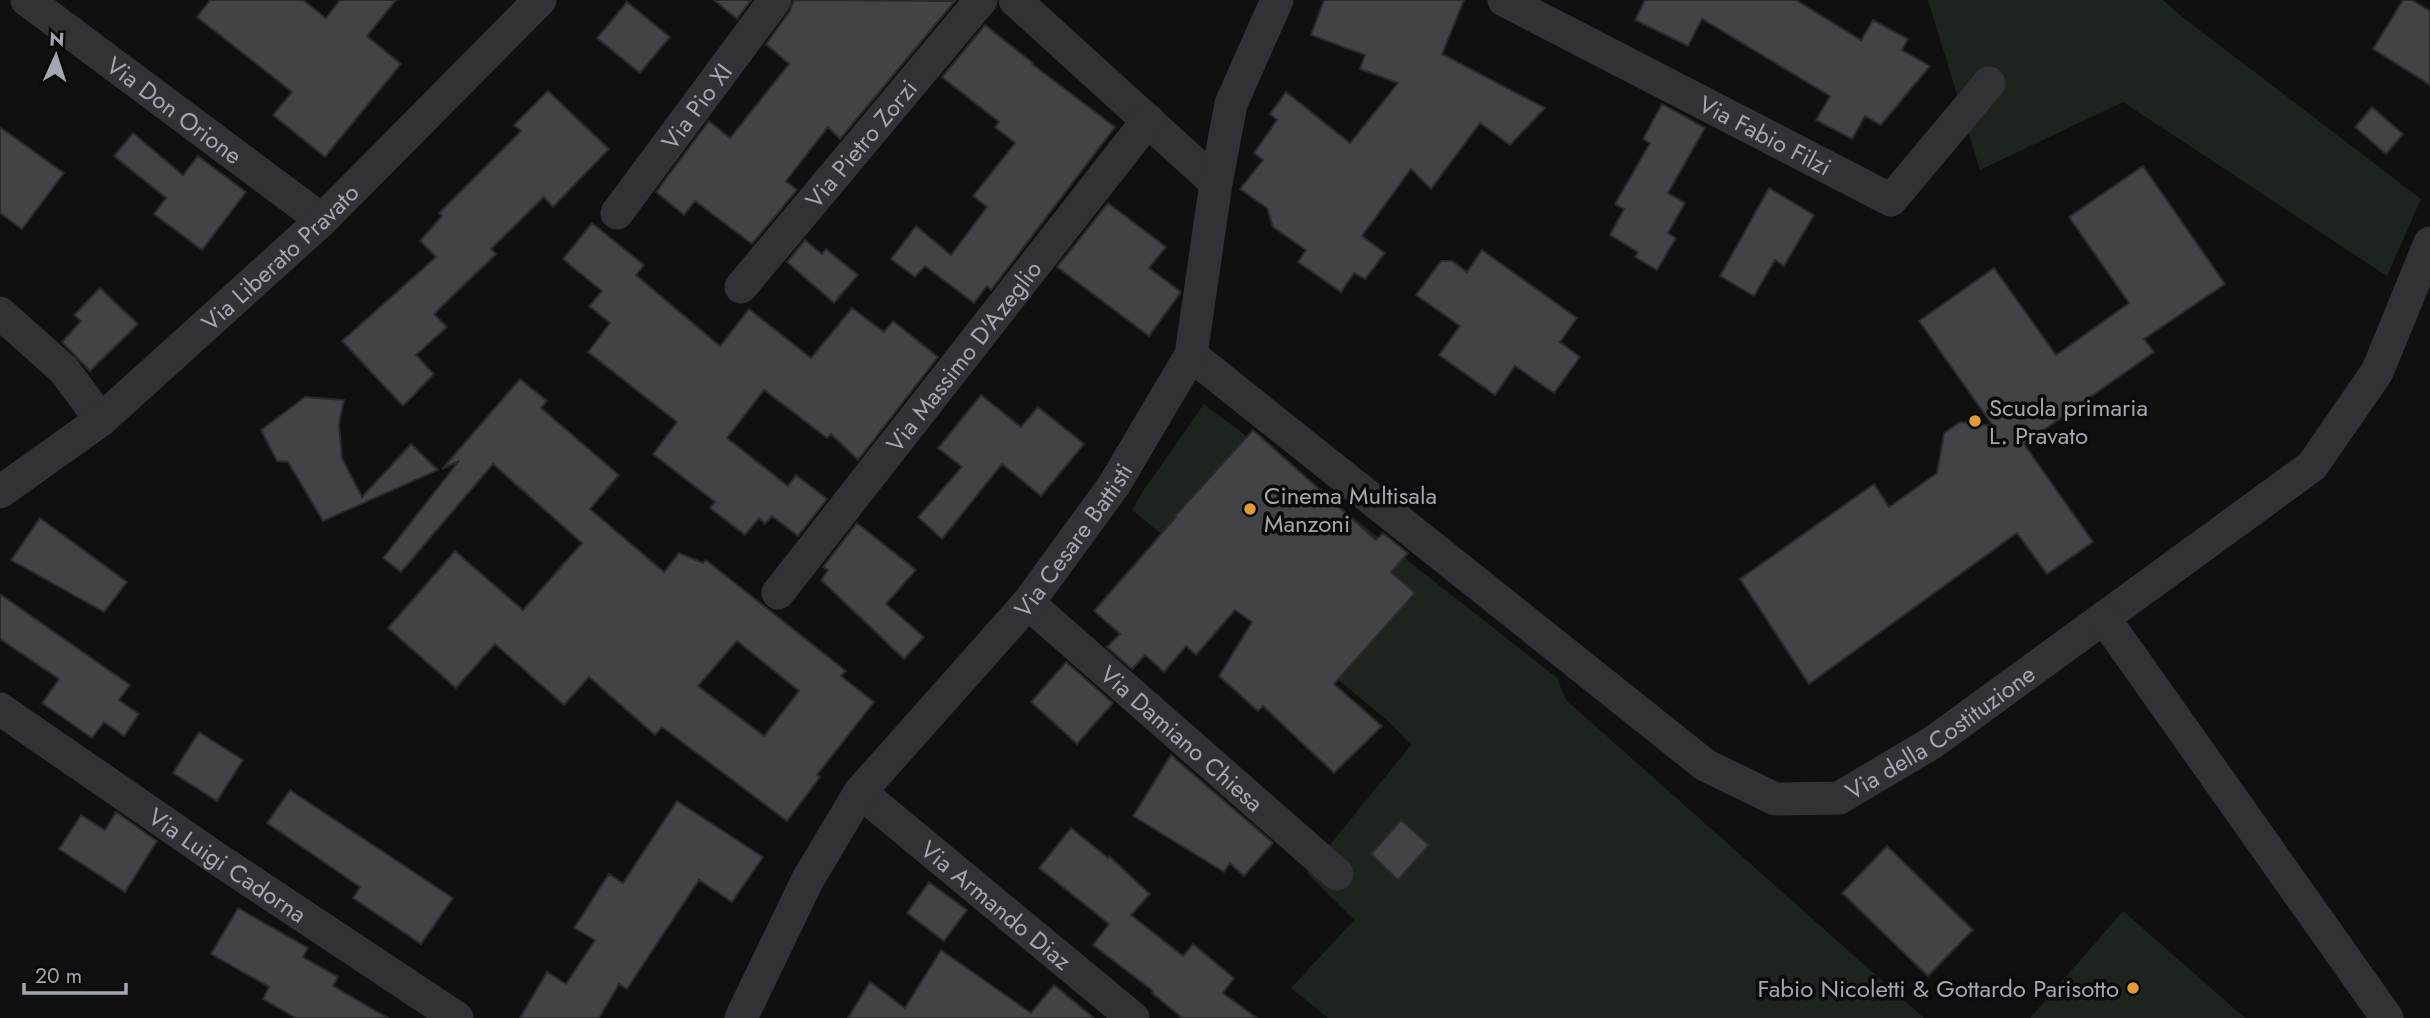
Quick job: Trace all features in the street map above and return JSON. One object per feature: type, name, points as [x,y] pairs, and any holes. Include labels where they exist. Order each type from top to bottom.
[{"type":"street","name":"Via Don Orione","points":[[27,0],[322,220]]},
{"type":"street","name":"Via Liberato Pravato","points":[[0,492],[101,420],[322,220],[540,0]]},
{"type":"street","name":"Via Pio XI","points":[[617,213],[775,0]]},
{"type":"street","name":"Via Pietro Zorzi","points":[[741,288],[981,0]]},
{"type":"street","points":[[1015,0],[1216,183]]},
{"type":"street","name":"Via Cesare Battisti","points":[[741,1018],[807,881],[860,792],[1028,603],[1114,485],[1191,355],[1216,183],[1231,104],[1277,0]]},
{"type":"street","name":"Via Fabio Filzi","points":[[1504,0],[1891,200],[1989,83]]},
{"type":"street","name":"Via Massimo D'Azeglio","points":[[778,593],[1148,120]]},
{"type":"street","name":"Via della Costituzione","points":[[1191,355],[1705,765],[1776,799],[1839,797],[1932,743],[2312,466],[2377,372],[2430,243]]},
{"type":"street","points":[[0,313],[64,370],[101,420]]},
{"type":"street","name":"Via Damiano Chiesa","points":[[1028,603],[1337,874]]},
{"type":"street","points":[[2104,618],[2387,1018]]},
{"type":"street","name":"Via Luigi Cadorna","points":[[0,709],[228,866],[457,1018]]},
{"type":"street","name":"Via Armando Diaz","points":[[860,792],[1117,1012]]},
{"type":"shaded area","points":[[1928,0],[2163,0],[2421,199],[2387,276],[2123,102],[1980,170]]},
{"type":"shaded area","points":[[1204,404],[1557,678],[1566,700],[1924,1018],[1328,1018],[1291,988],[1354,920],[1307,873],[1411,745],[1387,720],[1132,510]]},
{"type":"shaded area","name":"Fabio Nicoletti & Gottardo Parisotto","points":[[2123,911],[2245,1018],[2030,1018]]},
{"type":"building","points":[[210,0],[303,0],[326,18],[340,0],[396,0],[367,36],[401,64],[325,157],[273,115],[292,92],[197,17]]},
{"type":"building","points":[[714,0],[751,0],[737,19]]},
{"type":"building","points":[[794,0],[955,1],[840,139],[828,127],[786,181],[797,190],[752,244],[695,201],[684,215],[656,192],[709,121],[730,138],[789,64],[766,44],[790,11]]},
{"type":"building","points":[[1324,0],[1464,0],[1442,54],[1545,108],[1510,145],[1480,123],[1431,189],[1411,169],[1362,236],[1385,253],[1365,279],[1354,273],[1341,292],[1298,262],[1306,250],[1273,227],[1267,208],[1240,189],[1263,160],[1254,153],[1277,120],[1270,114],[1286,92],[1350,143],[1398,83],[1360,69],[1365,55],[1311,35]]},
{"type":"building","points":[[1645,0],[1796,0],[1861,40],[1873,20],[1908,39],[1902,50],[1930,66],[1881,125],[1865,116],[1852,139],[1816,120],[1830,96],[1702,19],[1688,46],[1635,20]]},
{"type":"building","points":[[2403,0],[2412,0],[2430,11],[2430,85],[2373,49]]},
{"type":"building","points":[[627,2],[670,37],[640,73],[597,38]]},
{"type":"building","points":[[985,25],[1115,127],[991,290],[987,286],[974,303],[925,266],[915,277],[891,259],[916,226],[951,255],[987,207],[973,196],[1015,143],[995,127],[999,122],[942,77]]},
{"type":"building","points":[[548,91],[609,149],[553,207],[544,197],[491,249],[496,254],[434,314],[447,327],[416,355],[434,374],[403,406],[342,341],[436,257],[420,241],[442,216],[439,213],[521,131],[514,125]]},
{"type":"building","points":[[1662,104],[1705,128],[1668,193],[1685,203],[1668,233],[1676,238],[1657,270],[1635,257],[1638,252],[1610,235],[1624,209],[1615,204],[1650,143],[1643,139]]},
{"type":"building","points":[[2372,107],[2403,134],[2386,154],[2355,127]]},
{"type":"building","points":[[0,127],[64,173],[22,229],[0,213]]},
{"type":"building","points":[[133,133],[183,175],[198,156],[246,192],[202,250],[154,214],[166,198],[114,156]]},
{"type":"building","points":[[2143,166],[2225,284],[2144,339],[2154,352],[2024,444],[2093,542],[2047,574],[2017,533],[1809,684],[1740,579],[1874,484],[1889,507],[1937,473],[1944,433],[1960,422],[1993,426],[1919,321],[1994,268],[2056,355],[2129,303],[2069,217]]},
{"type":"building","points":[[1769,188],[1814,215],[1784,266],[1775,260],[1754,296],[1720,276]]},
{"type":"building","points":[[1108,203],[1166,247],[1149,268],[1181,292],[1149,336],[1057,267]]},
{"type":"building","points":[[592,223],[644,265],[636,275],[720,346],[749,309],[811,358],[852,308],[884,332],[893,321],[938,357],[858,460],[831,434],[827,438],[764,390],[727,438],[788,486],[796,475],[827,499],[798,536],[772,516],[765,524],[759,518],[745,535],[710,508],[715,502],[653,454],[677,422],[588,352],[610,323],[589,306],[602,291],[563,259]]},
{"type":"building","points":[[805,240],[822,254],[826,249],[858,275],[834,303],[787,262]]},
{"type":"building","points":[[1482,250],[1577,318],[1560,342],[1580,357],[1554,393],[1515,366],[1495,395],[1439,355],[1460,326],[1416,295],[1441,261],[1452,261],[1467,272]]},
{"type":"building","points":[[100,288],[138,324],[90,371],[62,342],[81,321],[74,315]]},
{"type":"building","points":[[520,379],[547,401],[541,408],[619,475],[590,509],[664,572],[679,553],[703,563],[706,560],[846,671],[841,676],[874,702],[817,775],[820,777],[787,821],[662,727],[655,735],[589,677],[564,705],[495,644],[456,688],[388,628],[455,551],[523,610],[582,543],[493,464],[401,572],[383,558],[459,461],[442,469]],"holes":[[[737,641],[799,691],[764,736],[698,686]]]},
{"type":"building","points":[[981,395],[1021,427],[1038,407],[1084,444],[1041,496],[1002,464],[942,539],[918,517],[962,467],[938,448]]},
{"type":"building","points":[[305,397],[344,400],[339,424],[342,458],[362,497],[411,444],[438,470],[323,521],[288,462],[277,461],[261,430]]},
{"type":"building","points":[[1253,430],[1376,540],[1383,533],[1408,553],[1391,572],[1415,593],[1334,684],[1382,726],[1334,773],[1263,706],[1258,711],[1219,676],[1252,622],[1235,610],[1196,655],[1186,646],[1164,672],[1145,655],[1132,669],[1107,647],[1120,634],[1094,611]]},
{"type":"building","points":[[40,518],[127,582],[104,612],[11,560]]},
{"type":"building","points":[[857,523],[916,570],[886,604],[924,637],[904,659],[821,580],[828,570],[823,567]]},
{"type":"building","points":[[0,594],[130,685],[119,700],[139,714],[124,736],[104,722],[92,738],[42,703],[59,679],[0,639]]},
{"type":"building","points":[[1066,662],[1113,703],[1077,744],[1031,702]]},
{"type":"building","points":[[199,732],[243,760],[217,801],[173,773]]},
{"type":"building","points":[[1171,755],[1273,843],[1244,876],[1230,863],[1224,872],[1133,816]]},
{"type":"building","points":[[290,790],[453,898],[421,944],[353,898],[360,887],[267,823]]},
{"type":"building","points":[[677,801],[763,857],[732,902],[699,880],[627,989],[619,984],[599,1018],[520,1018],[547,972],[566,984],[595,940],[574,928],[609,874],[623,883]]},
{"type":"building","points":[[116,812],[157,841],[125,892],[59,849],[81,815],[105,830]]},
{"type":"building","points":[[1401,820],[1429,845],[1398,880],[1371,854]]},
{"type":"building","points":[[1071,828],[1108,858],[1109,856],[1150,894],[1131,915],[1183,956],[1193,944],[1234,978],[1223,993],[1257,1018],[1182,1018],[1152,993],[1153,991],[1093,945],[1109,924],[1039,868]]},
{"type":"building","points":[[1887,846],[1973,930],[1928,976],[1842,893]]},
{"type":"building","points":[[929,882],[967,910],[944,941],[907,913]]},
{"type":"building","points":[[238,908],[308,948],[303,957],[338,977],[333,986],[388,1018],[296,1018],[263,999],[269,987],[211,954]]},
{"type":"building","points":[[941,950],[1031,1013],[1054,985],[1094,1018],[848,1018],[870,982],[905,1008]]},
{"type":"place","name":"Scuola primaria L. Pravato","points":[[1975,421]]},
{"type":"place","name":"Cinema Multisala Manzoni","points":[[1250,509]]},
{"type":"place","name":"Fabio Nicoletti & Gottardo Parisotto","points":[[2133,988]]}]
